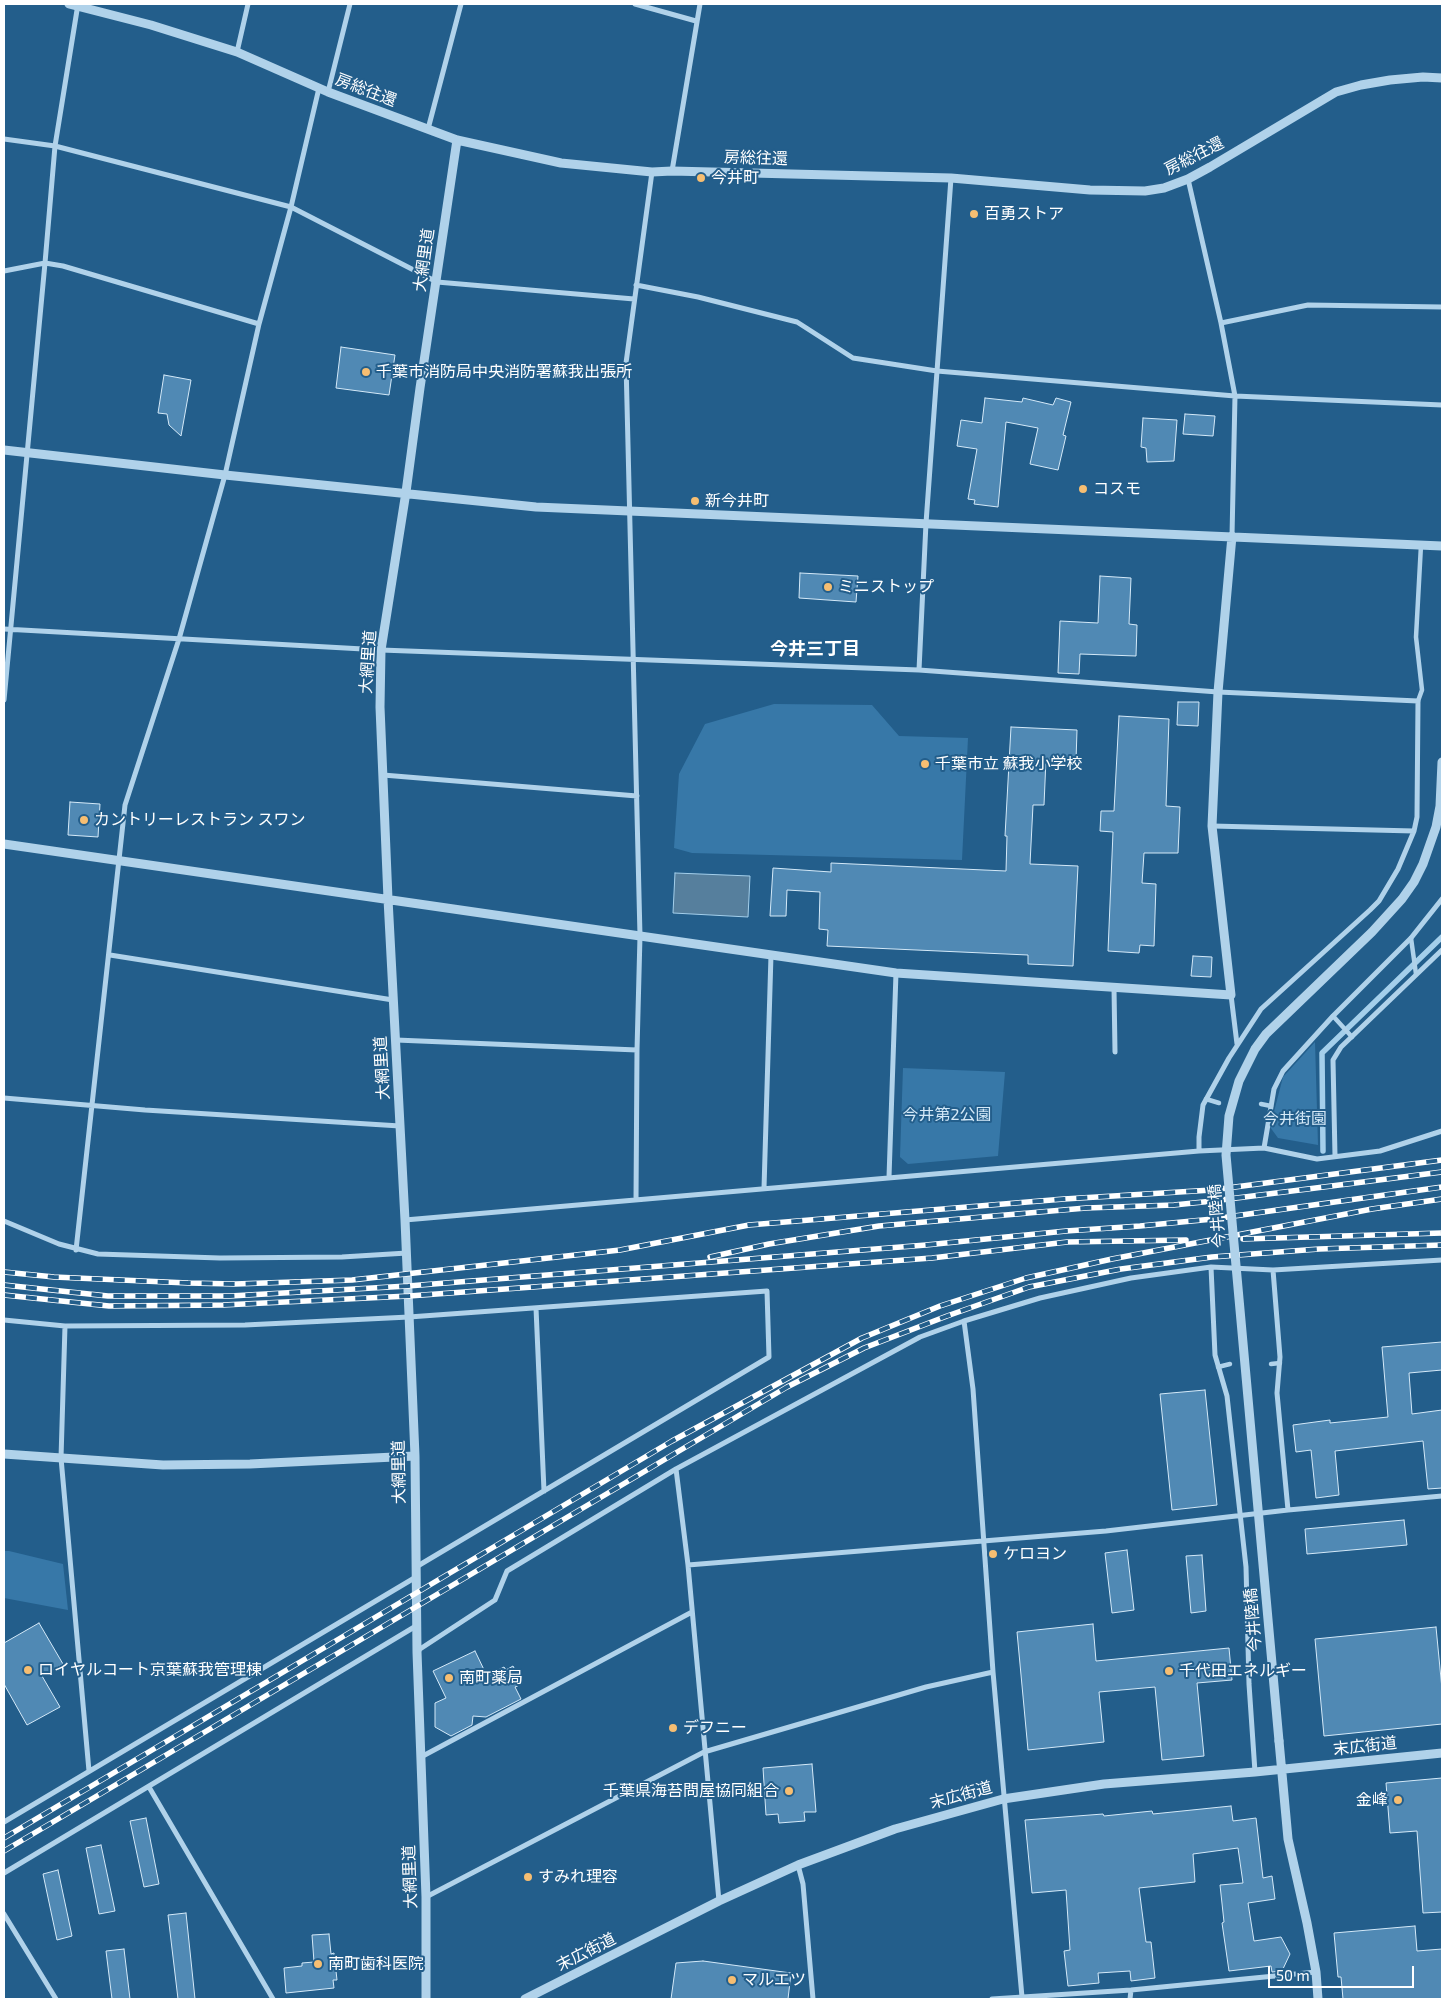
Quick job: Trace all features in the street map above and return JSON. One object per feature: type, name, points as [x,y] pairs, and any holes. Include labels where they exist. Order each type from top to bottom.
[{"type":"street","points":[[4,700],[55,146],[75,4]]},
{"type":"street","name":"房総往還","points":[[75,4],[237,52],[328,92],[457,140],[562,163],[652,172],[951,178],[1090,190],[1136,191],[1164,188],[1188,179],[1336,92],[1390,80],[1423,77],[1442,78]]},
{"type":"street","points":[[237,52],[248,4]]},
{"type":"street","points":[[328,92],[350,4]]},
{"type":"street","points":[[428,130],[461,4]]},
{"type":"street","points":[[635,4],[696,21]]},
{"type":"street","points":[[672,171],[700,4]]},
{"type":"street","points":[[76,1250],[110,955],[125,805],[179,639],[225,476],[259,324],[291,207],[319,88]]},
{"type":"street","points":[[4,138],[55,146],[291,207],[437,282],[634,299]]},
{"type":"street","name":"大網里道","points":[[426,1999],[426,1897],[416,1626],[415,1456],[380,707],[381,650],[457,140]]},
{"type":"street","points":[[636,1200],[640,936],[626,363],[652,172]]},
{"type":"street","points":[[919,670],[926,524],[951,178]]},
{"type":"street","points":[[1188,179],[1221,323],[1235,396],[1232,536],[1218,692],[1212,826],[1237,1044]]},
{"type":"street","points":[[4,270],[45,263],[63,266],[259,324]]},
{"type":"street","points":[[636,285],[698,297],[797,322],[853,358],[937,371],[1235,396],[1442,405]]},
{"type":"street","points":[[1221,323],[1308,305],[1442,307]]},
{"type":"street","points":[[4,450],[225,476],[406,492],[470,501],[527,506],[1442,546]]},
{"type":"street","points":[[1199,1150],[1200,1120],[1206,1099],[1237,1044],[1261,1009],[1379,901],[1398,869],[1414,831],[1418,800],[1418,700],[1422,690],[1416,637],[1421,545]]},
{"type":"street","points":[[4,630],[381,650],[634,661],[919,670],[1218,692],[1418,700]]},
{"type":"street","name":"今井陸橋","points":[[1318,1999],[1316,1972],[1307,1923],[1288,1839],[1226,1155],[1228,1116],[1239,1081],[1255,1050],[1266,1034],[1372,932],[1402,899],[1414,882],[1427,855],[1436,826],[1440,806],[1442,762]]},
{"type":"street","points":[[383,775],[637,796]]},
{"type":"street","points":[[1212,826],[1414,831]]},
{"type":"street","points":[[4,844],[896,973],[1231,994]]},
{"type":"street","points":[[1264,1148],[1274,1089],[1283,1071],[1333,1016],[1411,938],[1442,900]]},
{"type":"street","points":[[1411,938],[1416,974]]},
{"type":"street","points":[[1335,1156],[1333,1060],[1341,1048],[1442,950]]},
{"type":"street","points":[[764,1188],[771,954]]},
{"type":"street","points":[[110,955],[394,1000]]},
{"type":"street","points":[[889,1177],[896,973]]},
{"type":"street","points":[[1114,988],[1115,1052]]},
{"type":"street","points":[[1333,1016],[1352,1037]]},
{"type":"street","points":[[396,1040],[637,1050]]},
{"type":"street","points":[[4,1098],[400,1126]]},
{"type":"street","points":[[1206,1099],[1219,1103]]},
{"type":"street","points":[[1261,1104],[1271,1106]]},
{"type":"street","points":[[405,1220],[1199,1150],[1264,1148],[1317,1158],[1380,1151],[1442,1131]]},
{"type":"street","points":[[4,1221],[76,1250],[98,1254],[220,1258],[342,1257],[407,1253]]},
{"type":"street","points":[[417,1652],[495,1600],[507,1571],[676,1469],[920,1337],[964,1321],[1040,1298],[1131,1278],[1211,1267],[1273,1270],[1442,1260]]},
{"type":"street","points":[[1211,1267],[1218,1367],[1227,1396],[1246,1567],[1249,1684],[1255,1772]]},
{"type":"street","points":[[1273,1270],[1280,1364],[1277,1393],[1288,1510]]},
{"type":"street","points":[[4,1320],[65,1326],[244,1325],[536,1308],[767,1291],[769,1357],[416,1567]]},
{"type":"street","points":[[536,1308],[544,1491]]},
{"type":"street","points":[[964,1321],[973,1389],[992,1672],[1022,1997]]},
{"type":"street","points":[[65,1326],[62,1458],[89,1771]]},
{"type":"street","points":[[1218,1367],[1230,1364]]},
{"type":"street","points":[[1271,1364],[1280,1364]]},
{"type":"street","points":[[4,1454],[164,1465],[250,1464],[415,1456]]},
{"type":"street","points":[[676,1469],[688,1565],[719,1901]]},
{"type":"street","points":[[688,1565],[1106,1531],[1288,1510],[1442,1496]]},
{"type":"street","points":[[4,1822],[416,1577]]},
{"type":"street","points":[[421,1757],[692,1612]]},
{"type":"street","points":[[4,1873],[416,1626]]},
{"type":"street","points":[[426,1897],[704,1752],[926,1687],[992,1672]]},
{"type":"street","name":"末広街道","points":[[525,1999],[719,1901],[798,1865],[894,1829],[1003,1799],[1104,1784],[1255,1772],[1442,1753]]},
{"type":"street","points":[[149,1787],[273,1999]]},
{"type":"street","points":[[798,1865],[803,1884],[813,1999]]},
{"type":"street","points":[[4,1914],[56,1999]]},
{"type":"street","points":[[992,1999],[1130,1990],[1316,1972]]},
{"type":"street","points":[[1130,1990],[1130,1999]]},
{"type":"green space","points":[[774,704],[872,705],[899,736],[968,738],[962,860],[692,853],[674,848],[679,774],[705,724]]},
{"type":"green space","name":"今井街園","points":[[1315,1042],[1318,1145],[1278,1138],[1270,1127],[1283,1077]]},
{"type":"green space","name":"今井第2公園","points":[[903,1068],[1005,1072],[998,1156],[908,1164],[900,1157]]},
{"type":"green space","points":[[4,1551],[63,1564],[68,1610],[4,1598]]},
{"type":"shaded area","points":[[675,873],[750,876],[748,917],[673,913]]},
{"type":"building","points":[[341,347],[395,355],[389,395],[336,388]]},
{"type":"building","points":[[164,375],[191,380],[181,436],[169,425],[167,414],[158,413]]},
{"type":"building","points":[[985,398],[1022,402],[1023,398],[1053,405],[1056,398],[1071,402],[1063,435],[1066,436],[1058,470],[1030,464],[1038,428],[1006,422],[998,507],[974,504],[975,500],[968,499],[977,449],[957,446],[961,420],[982,423]]},
{"type":"building","points":[[1185,414],[1215,416],[1213,436],[1183,434]]},
{"type":"building","points":[[1143,418],[1177,420],[1174,461],[1147,462],[1146,448],[1141,447]]},
{"type":"building","name":"ミニストップ","points":[[800,573],[858,576],[856,602],[799,598]]},
{"type":"building","points":[[1100,576],[1131,578],[1129,624],[1137,625],[1136,656],[1080,654],[1079,674],[1058,673],[1060,621],[1098,623]]},
{"type":"building","points":[[1178,702],[1199,702],[1198,726],[1177,725]]},
{"type":"building","points":[[1119,716],[1169,719],[1166,806],[1180,807],[1178,853],[1144,853],[1142,883],[1156,884],[1154,946],[1140,945],[1139,953],[1108,951],[1113,832],[1100,831],[1101,811],[1114,811]]},
{"type":"building","points":[[1011,727],[1077,730],[1076,761],[1046,759],[1044,805],[1033,805],[1030,864],[1078,866],[1073,966],[1028,964],[1028,955],[827,946],[828,930],[819,929],[820,892],[787,890],[786,916],[770,916],[773,868],[831,872],[831,863],[1006,871],[1007,836],[1005,836]]},
{"type":"building","points":[[70,802],[100,804],[98,837],[68,835]]},
{"type":"building","points":[[1193,956],[1212,957],[1211,977],[1191,976]]},
{"type":"building","points":[[1442,1342],[1442,1370],[1409,1373],[1412,1414],[1442,1410],[1442,1488],[1428,1489],[1423,1441],[1335,1451],[1339,1495],[1316,1498],[1311,1450],[1296,1452],[1293,1425],[1330,1420],[1330,1423],[1388,1417],[1382,1347]]},
{"type":"building","points":[[1205,1390],[1217,1505],[1172,1510],[1160,1394]]},
{"type":"building","points":[[1404,1520],[1407,1545],[1307,1554],[1305,1529]]},
{"type":"building","points":[[1127,1550],[1134,1610],[1112,1613],[1105,1553]]},
{"type":"building","points":[[1202,1555],[1206,1611],[1191,1613],[1186,1556]]},
{"type":"building","name":"ロイヤルコート京葉蘇我管理棟","points":[[39,1623],[63,1664],[42,1676],[60,1707],[27,1725],[4,1684],[4,1643]]},
{"type":"building","points":[[1093,1624],[1096,1661],[1229,1648],[1232,1680],[1197,1683],[1204,1756],[1162,1760],[1155,1687],[1099,1692],[1104,1742],[1028,1750],[1017,1632]]},
{"type":"building","points":[[1436,1627],[1442,1689],[1442,1724],[1324,1736],[1315,1639]]},
{"type":"building","points":[[475,1651],[487,1676],[504,1667],[506,1670],[513,1666],[522,1684],[515,1687],[521,1699],[486,1717],[473,1716],[472,1725],[451,1736],[435,1727],[435,1703],[446,1698],[433,1671]]},
{"type":"building","points":[[812,1764],[816,1812],[804,1812],[805,1821],[779,1823],[778,1814],[766,1815],[763,1768]]},
{"type":"building","points":[[1442,1778],[1442,1912],[1423,1913],[1417,1831],[1390,1833],[1386,1783]]},
{"type":"building","points":[[1231,1806],[1233,1821],[1256,1818],[1263,1878],[1272,1876],[1275,1899],[1248,1903],[1254,1941],[1281,1937],[1290,1954],[1282,1971],[1272,1972],[1271,1966],[1229,1971],[1222,1923],[1224,1922],[1220,1885],[1243,1883],[1238,1848],[1193,1854],[1195,1882],[1139,1888],[1146,1942],[1151,1942],[1155,1978],[1131,1981],[1130,1971],[1098,1973],[1099,1983],[1068,1986],[1064,1951],[1070,1950],[1066,1890],[1032,1893],[1025,1820],[1103,1814],[1104,1816],[1152,1811],[1153,1814]]},
{"type":"building","points":[[146,1818],[159,1884],[144,1887],[130,1821]]},
{"type":"building","points":[[101,1845],[115,1911],[99,1914],[86,1848]]},
{"type":"building","points":[[58,1870],[72,1936],[57,1940],[43,1874]]},
{"type":"building","points":[[186,1913],[195,1999],[178,1999],[168,1915]]},
{"type":"building","points":[[1415,1926],[1417,1951],[1442,1949],[1442,1999],[1343,1999],[1341,1977],[1338,1977],[1334,1933]]},
{"type":"building","name":"南町歯科医院","points":[[329,1934],[331,1954],[334,1953],[337,1980],[333,1980],[334,1988],[286,1993],[284,1968],[302,1966],[302,1963],[314,1962],[312,1935]]},
{"type":"building","points":[[124,1949],[130,1999],[112,1999],[106,1951]]},
{"type":"building","name":"マルエツ","points":[[703,1961],[791,1973],[788,1999],[671,1999],[676,1963]]},
{"type":"waterway","points":[[1323,1151],[1322,1053],[1442,937]]},
{"type":"railway","points":[[4,1272],[54,1277],[188,1283],[235,1284],[352,1280],[620,1250],[749,1225],[1064,1199],[1212,1190],[1442,1160]]},
{"type":"railway","points":[[710,1257],[769,1244],[879,1226],[1086,1208],[1174,1205],[1442,1172]]},
{"type":"railway","points":[[4,1285],[108,1296],[230,1296],[408,1286],[1140,1226],[1213,1219],[1442,1187]]},
{"type":"railway","points":[[4,1838],[672,1441],[862,1338],[940,1306],[1026,1278],[1112,1259],[1372,1209],[1442,1199]]},
{"type":"railway","points":[[1243,1239],[1442,1233]]},
{"type":"railway","points":[[4,1295],[109,1306],[223,1305],[409,1296],[932,1258],[1067,1242],[1186,1240]]},
{"type":"railway","points":[[4,1851],[787,1387],[864,1348],[1029,1287],[1121,1269],[1212,1257],[1319,1249],[1442,1245]]},
{"type":"place","name":"今井町","points":[[701,178]]},
{"type":"place","name":"百勇ストア","points":[[974,214]]},
{"type":"place","name":"千葉市消防局中央消防署蘇我出張所","points":[[366,372]]},
{"type":"place","name":"コスモ","points":[[1083,489]]},
{"type":"place","name":"新今井町","points":[[695,501]]},
{"type":"place","name":"ミニストップ","points":[[828,587]]},
{"type":"place","name":"千葉市立 蘇我小学校","points":[[925,764]]},
{"type":"place","name":"カントリーレストラン スワン","points":[[84,820]]},
{"type":"place","name":"ケロヨン","points":[[993,1554]]},
{"type":"place","name":"ロイヤルコート京葉蘇我管理棟","points":[[28,1670]]},
{"type":"place","name":"千代田エネルギー","points":[[1169,1671]]},
{"type":"place","name":"南町薬局","points":[[449,1678]]},
{"type":"place","name":"デフニー","points":[[673,1728]]},
{"type":"place","name":"千葉県海苔問屋協同組合","points":[[789,1791]]},
{"type":"place","name":"金峰","points":[[1398,1800]]},
{"type":"place","name":"すみれ理容","points":[[528,1877]]},
{"type":"place","name":"南町歯科医院","points":[[318,1964]]},
{"type":"place","name":"マルエツ","points":[[732,1980]]},
{"type":"district","name":"今井三丁目","points":[[815,649]]}]
